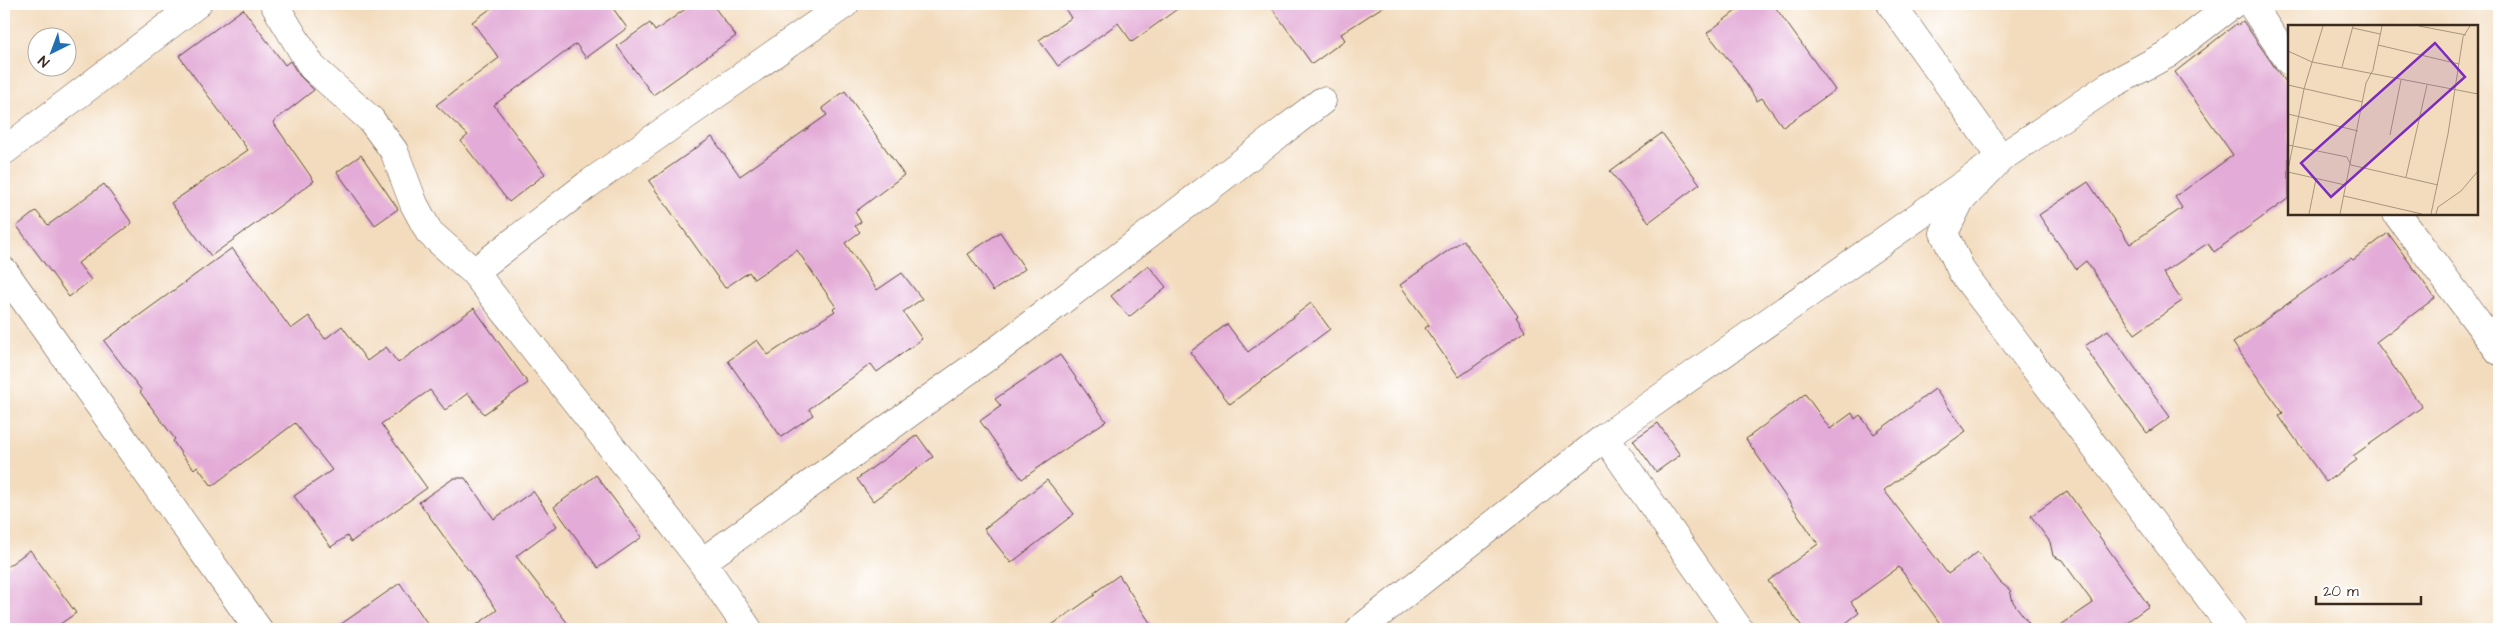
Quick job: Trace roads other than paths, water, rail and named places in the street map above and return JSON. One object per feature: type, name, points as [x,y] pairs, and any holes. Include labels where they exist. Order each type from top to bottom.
[{"type":"street","points":[[4,151],[197,4]]},
{"type":"street","points":[[274,4],[312,67],[371,120],[394,151],[414,204],[429,232],[474,272],[702,562],[748,629]]},
{"type":"street","points":[[474,272],[587,185],[846,4]]},
{"type":"street","points":[[1892,4],[2001,158]]},
{"type":"street","points":[[1360,629],[1605,437],[2001,158],[2109,86],[2168,54],[2233,4]]},
{"type":"street","points":[[2251,4],[2288,60]]},
{"type":"street","points":[[702,562],[1004,345],[1322,101]]},
{"type":"street","points":[[2001,158],[1960,201],[1944,233],[1962,272],[2233,629]]},
{"type":"street","points":[[2398,215],[2491,321],[2499,351]]},
{"type":"street","points":[[4,271],[258,629]]},
{"type":"street","points":[[1605,437],[1739,629]]}]
